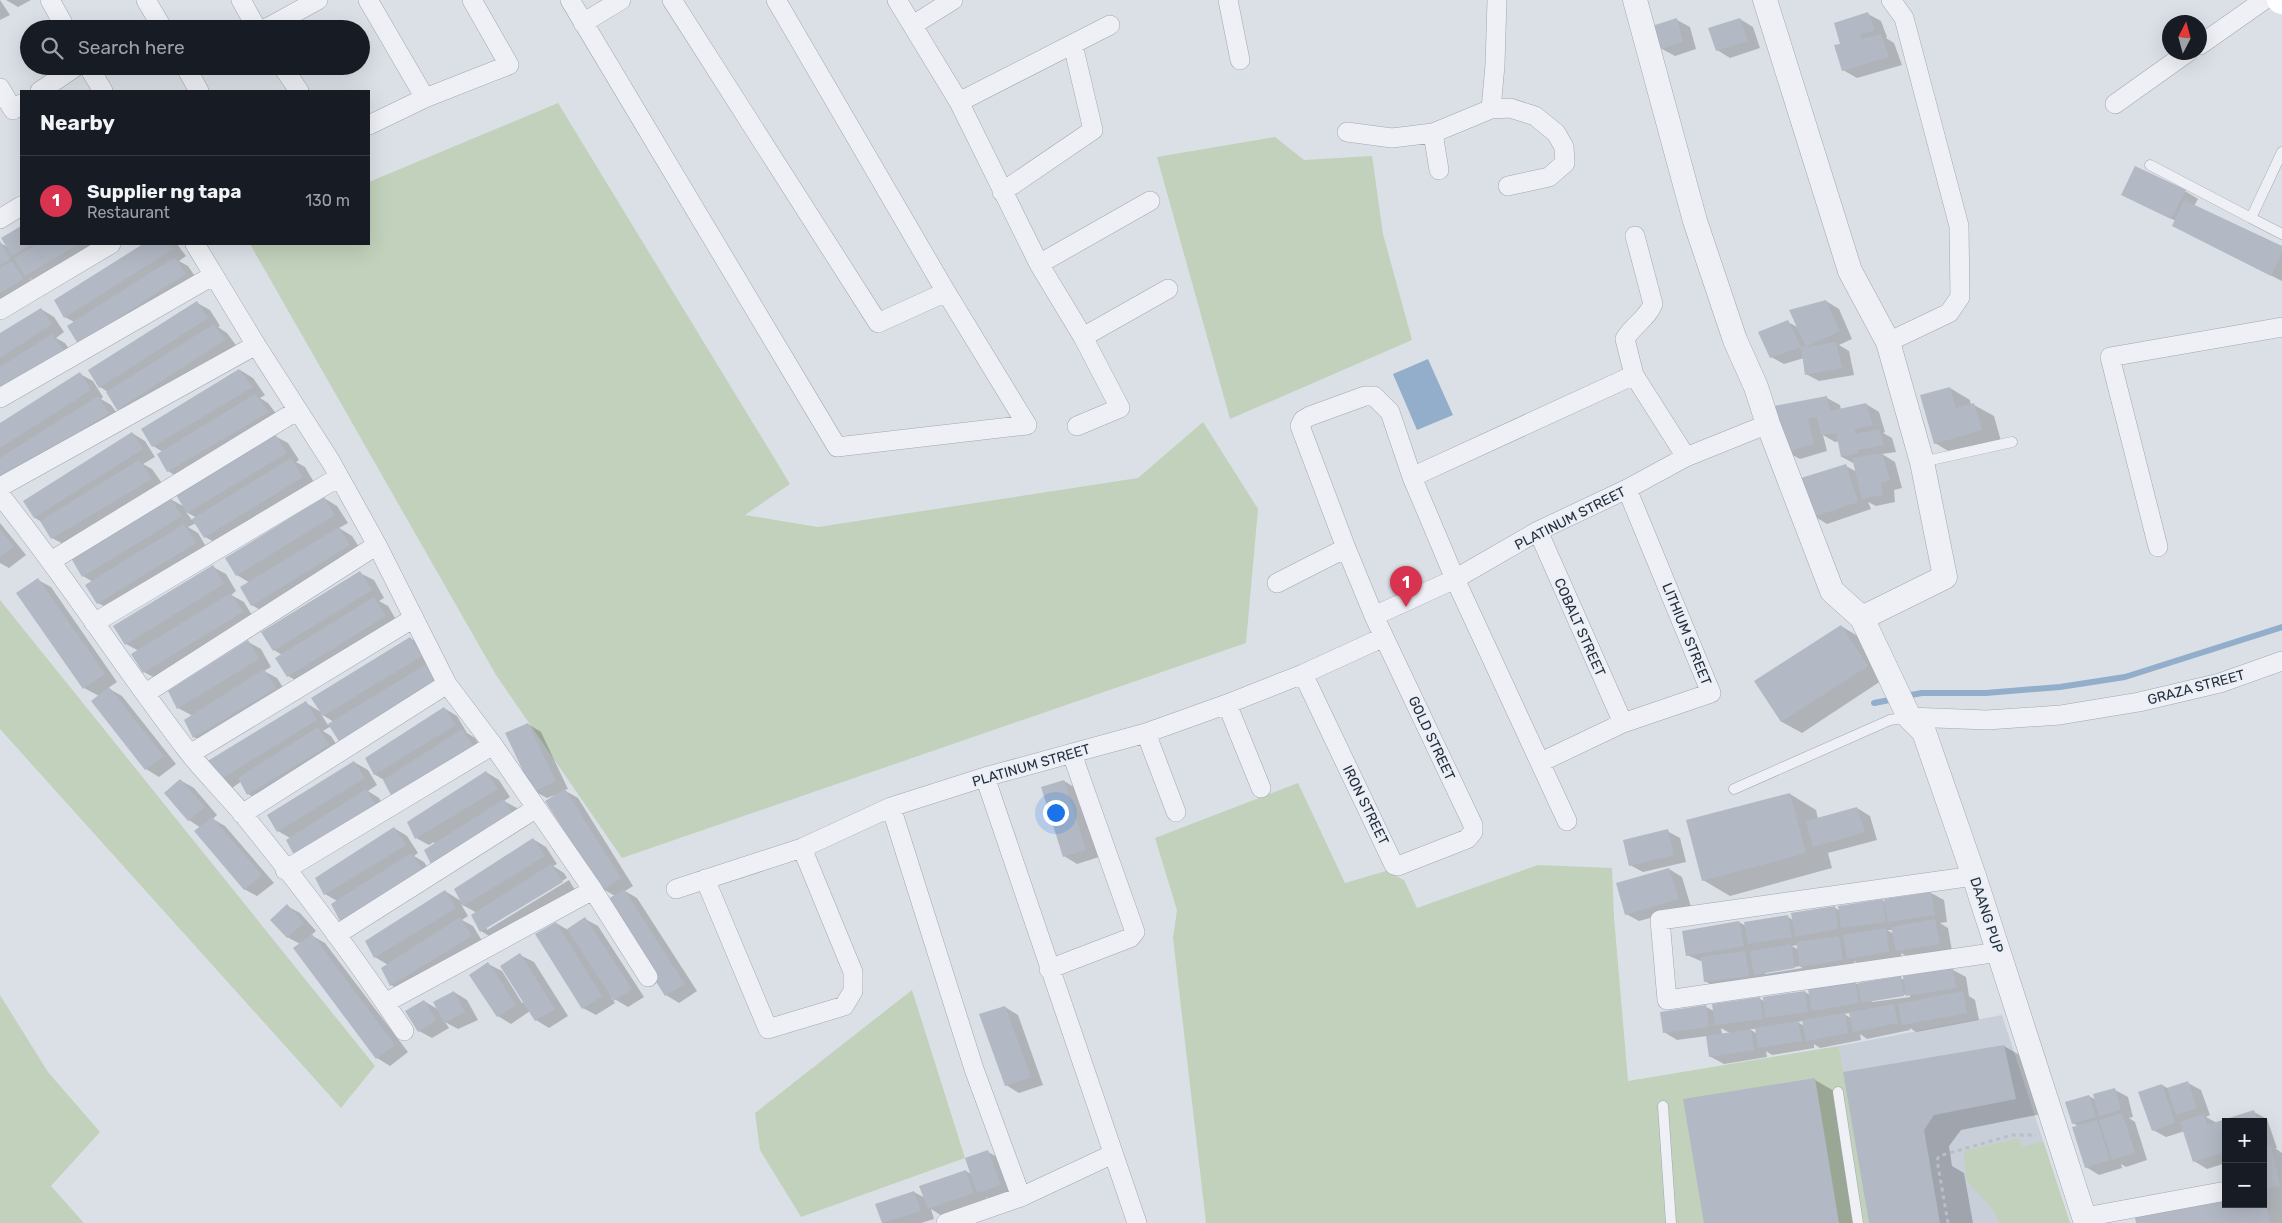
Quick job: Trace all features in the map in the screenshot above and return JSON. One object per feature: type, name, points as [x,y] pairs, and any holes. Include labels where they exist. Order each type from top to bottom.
[{"type":"street","points":[[50,0],[61,20]]},
{"type":"street","points":[[146,0],[158,20]]},
{"type":"street","points":[[241,0],[253,20]]},
{"type":"street","points":[[281,20],[318,0]]},
{"type":"street","points":[[368,0],[424,98]]},
{"type":"street","points":[[370,125],[424,98],[509,65],[472,0]]},
{"type":"street","points":[[570,0],[836,447],[1027,425],[946,292],[776,0]]},
{"type":"street","points":[[583,23],[621,0]]},
{"type":"street","points":[[672,0],[878,323],[946,292]]},
{"type":"street","points":[[896,0],[959,102],[1002,192],[1040,264],[1083,337],[1120,408],[1077,426]]},
{"type":"street","points":[[913,25],[953,0]]},
{"type":"street","points":[[1228,0],[1240,60]]},
{"type":"street","points":[[1491,109],[1496,65],[1496,0]]},
{"type":"street","points":[[1635,0],[1695,221],[1735,340],[1756,387],[1768,424],[1832,591],[1862,618],[1945,577],[1922,462],[1888,342],[1850,271],[1765,0]]},
{"type":"street","points":[[1888,342],[1949,313],[1960,297],[1959,226],[1904,18],[1891,0]]},
{"type":"street","points":[[2207,39],[2264,0]]},
{"type":"street","points":[[959,102],[1110,26]]},
{"type":"street","points":[[1002,192],[1093,130],[1073,45]]},
{"type":"street","points":[[2115,104],[2177,60]]},
{"type":"street","points":[[41,90],[64,75]]},
{"type":"street","points":[[93,75],[102,90]]},
{"type":"street","points":[[189,75],[198,90]]},
{"type":"street","points":[[288,75],[298,90]]},
{"type":"street","points":[[0,88],[11,111]]},
{"type":"street","points":[[1347,132],[1392,138],[1432,133],[1491,109],[1510,108],[1535,116],[1556,134],[1564,147],[1565,163],[1549,177],[1508,186]]},
{"type":"street","points":[[1432,133],[1439,170]]},
{"type":"street","points":[[1040,264],[1150,201]]},
{"type":"street","points":[[0,219],[20,207]]},
{"type":"street","points":[[1635,236],[1653,304],[1648,314],[1630,330],[1625,339],[1634,375],[1686,457]]},
{"type":"street","points":[[0,310],[109,245]]},
{"type":"street","points":[[196,245],[339,477],[377,545],[447,684],[493,746],[593,890],[648,977]]},
{"type":"street","points":[[0,398],[214,275]]},
{"type":"street","points":[[1083,337],[1168,289]]},
{"type":"street","points":[[2158,547],[2110,357],[2282,327]]},
{"type":"street","points":[[0,487],[256,345]]},
{"type":"street","points":[[1567,822],[1541,762],[1455,579],[1412,477],[1634,375]]},
{"type":"street","name":"GOLD STREET","points":[[1412,477],[1390,412],[1374,396],[1365,396],[1303,420],[1300,426],[1374,616],[1473,824],[1473,832],[1468,839]]},
{"type":"street","points":[[50,561],[298,410]]},
{"type":"street","name":"PLATINUM STREET","points":[[1374,616],[1455,579],[1538,531],[1627,489],[1686,457],[1768,424]]},
{"type":"street","points":[[94,623],[339,477]]},
{"type":"street","name":"LITHIUM STREET","points":[[1541,762],[1623,723],[1711,693],[1627,489]]},
{"type":"street","points":[[0,495],[190,754],[242,814],[286,870],[336,935],[404,1031]]},
{"type":"street","name":"COBALT STREET","points":[[1538,531],[1623,723]]},
{"type":"street","points":[[146,693],[377,545]]},
{"type":"street","points":[[1278,583],[1346,548]]},
{"type":"street","points":[[190,754],[414,618]]},
{"type":"street","name":"DAANG PUP","points":[[1862,618],[1907,713],[1924,732],[1974,876],[2085,1220]]},
{"type":"street","name":"PLATINUM STREET","points":[[676,889],[802,848],[891,807],[985,777],[1146,733],[1227,704],[1302,674],[1384,637]]},
{"type":"street","name":"GRAZA STREET","points":[[1907,713],[1987,720],[2060,715],[2139,702],[2220,684],[2282,661]]},
{"type":"street","name":"IRON STREET","points":[[1302,674],[1394,864],[1398,866],[1468,839]]},
{"type":"street","points":[[242,814],[447,684]]},
{"type":"street","points":[[1227,704],[1261,788]]},
{"type":"street","points":[[1146,733],[1176,812]]},
{"type":"street","points":[[286,870],[493,746]]},
{"type":"street","points":[[1049,969],[1130,938],[1135,932],[1072,754]]},
{"type":"street","points":[[985,777],[1137,1223]]},
{"type":"street","points":[[891,807],[974,1069],[1021,1197]]},
{"type":"street","points":[[336,935],[535,809]]},
{"type":"street","points":[[705,879],[768,1029],[844,1006],[853,991],[854,972],[802,848]]},
{"type":"street","points":[[1974,876],[1660,920],[1667,1000],[1999,952]]},
{"type":"street","points":[[385,1003],[593,890]]},
{"type":"street","points":[[946,1223],[1021,1197],[1113,1154]]},
{"type":"street","points":[[2085,1220],[2222,1192]]},
{"type":"lane","points":[[2251,218],[2282,152]]},
{"type":"lane","points":[[2150,165],[2282,234]]},
{"type":"lane","points":[[1922,462],[2012,442]]},
{"type":"lane","points":[[1734,789],[1907,713]]},
{"type":"lane","points":[[1838,1092],[1858,1223]]},
{"type":"lane","points":[[1663,1106],[1671,1223]]},
{"type":"path","points":[[1948,1223],[1938,1160],[1939,1156],[2012,1135],[2031,1136],[2056,1130]]},
{"type":"shaded area","points":[[2002,1015],[2070,1223],[1869,1223],[1839,1046]]},
{"type":"green space","points":[[558,103],[790,484],[745,515],[818,527],[1138,478],[1203,422],[1258,509],[1246,643],[622,858],[496,675],[251,245],[370,245],[370,182]]},
{"type":"green space","points":[[1275,137],[1304,160],[1372,156],[1383,234],[1412,340],[1230,419],[1157,157]]},
{"type":"green space","points":[[0,600],[375,1066],[341,1108],[0,729]]},
{"type":"green space","points":[[1298,783],[1345,883],[1386,871],[1404,880],[1417,908],[1538,865],[1612,868],[1614,917],[1628,1081],[1839,1046],[1869,1223],[1206,1223],[1173,938],[1177,910],[1155,838]]},
{"type":"green space","points":[[912,990],[965,1158],[801,1217],[760,1150],[755,1113]]},
{"type":"green space","points":[[0,995],[48,1072],[100,1132],[51,1186],[84,1223],[0,1223]]},
{"type":"green space","points":[[2019,1138],[2022,1147],[2043,1141],[2070,1223],[1999,1223],[1995,1212],[1966,1180],[1964,1151]]},
{"type":"water","points":[[1428,359],[1453,415],[1417,430],[1393,374]]},
{"type":"building","points":[[1868,12],[1875,30],[1861,34],[1861,39],[1881,34],[1889,57],[1842,71],[1834,45],[1840,44],[1834,23]]},
{"type":"building","points":[[1677,18],[1683,42],[1661,49],[1652,26]]},
{"type":"building","points":[[1740,18],[1748,41],[1716,51],[1708,28]]},
{"type":"building","points":[[2135,166],[2186,190],[2171,219],[2121,195]]},
{"type":"building","points":[[2184,200],[2282,246],[2282,252],[2271,276],[2172,226]]},
{"type":"building","points":[[20,227],[20,245],[30,245],[12,256],[1,238]]},
{"type":"building","points":[[0,241],[11,259],[0,265]]},
{"type":"building","points":[[36,245],[77,245],[25,276],[14,258]]},
{"type":"building","points":[[141,245],[171,245],[173,249],[64,318],[54,300]]},
{"type":"building","points":[[175,257],[186,274],[78,344],[67,326]]},
{"type":"building","points":[[12,261],[23,279],[0,293],[0,268]]},
{"type":"building","points":[[1826,300],[1840,331],[1806,347],[1789,310]]},
{"type":"building","points":[[197,301],[208,318],[99,388],[88,370]]},
{"type":"building","points":[[41,308],[52,324],[0,358],[0,333]]},
{"type":"building","points":[[1788,320],[1801,347],[1770,358],[1758,332]]},
{"type":"building","points":[[214,324],[225,340],[117,410],[106,392]]},
{"type":"building","points":[[52,334],[64,351],[0,392],[0,367]]},
{"type":"building","points":[[1836,342],[1842,368],[1805,375],[1801,347]]},
{"type":"building","points":[[239,369],[253,387],[152,447],[141,429]]},
{"type":"building","points":[[80,372],[91,390],[0,448],[0,423]]},
{"type":"building","points":[[1950,387],[1956,408],[1974,403],[1982,430],[1934,444],[1920,395]]},
{"type":"building","points":[[255,394],[269,412],[167,472],[157,454]]},
{"type":"building","points":[[98,396],[109,413],[0,483],[0,458]]},
{"type":"building","points":[[1827,396],[1830,411],[1866,403],[1873,425],[1855,429],[1855,434],[1879,429],[1884,445],[1858,450],[1859,453],[1841,457],[1836,433],[1821,435],[1817,417],[1808,419],[1814,444],[1786,452],[1774,406]]},
{"type":"building","points":[[132,432],[143,449],[34,518],[23,501]]},
{"type":"building","points":[[275,434],[287,453],[187,513],[176,495]]},
{"type":"building","points":[[1882,453],[1890,480],[1881,483],[1883,495],[1862,499],[1852,458]]},
{"type":"building","points":[[291,458],[303,477],[204,538],[192,519]]},
{"type":"building","points":[[139,460],[152,479],[51,539],[40,521]]},
{"type":"building","points":[[1846,464],[1858,502],[1813,517],[1801,478]]},
{"type":"building","points":[[170,497],[182,516],[82,577],[71,558]]},
{"type":"building","points":[[324,497],[335,515],[236,576],[225,558]]},
{"type":"building","points":[[184,524],[196,543],[97,604],[85,585]]},
{"type":"building","points":[[339,527],[350,545],[251,606],[240,587]]},
{"type":"building","points":[[0,529],[14,547],[0,557]]},
{"type":"building","points":[[213,565],[224,584],[125,645],[113,626]]},
{"type":"building","points":[[360,571],[372,590],[273,651],[261,632]]},
{"type":"building","points":[[38,578],[105,674],[83,689],[16,593]]},
{"type":"building","points":[[231,593],[243,612],[143,673],[131,654]]},
{"type":"building","points":[[374,597],[386,616],[287,677],[275,658]]},
{"type":"building","points":[[1841,625],[1868,666],[1781,722],[1754,681]]},
{"type":"building","points":[[410,637],[422,656],[323,716],[311,698]]},
{"type":"building","points":[[248,640],[259,659],[177,709],[168,691]]},
{"type":"building","points":[[428,663],[439,682],[340,743],[328,724]]},
{"type":"building","points":[[264,669],[276,688],[193,738],[184,720]]},
{"type":"building","points":[[109,687],[164,756],[145,770],[91,701]]},
{"type":"building","points":[[306,701],[317,720],[218,781],[206,762]]},
{"type":"building","points":[[444,707],[456,725],[374,775],[365,758]]},
{"type":"building","points":[[528,723],[556,781],[533,792],[505,733]]},
{"type":"building","points":[[318,727],[329,745],[247,795],[238,778]]},
{"type":"building","points":[[462,729],[474,747],[392,797],[383,780]]},
{"type":"building","points":[[354,761],[365,778],[277,832],[267,815]]},
{"type":"building","points":[[486,771],[498,789],[415,839],[407,822]]},
{"type":"building","points":[[180,779],[205,807],[188,821],[164,793]]},
{"type":"building","points":[[1064,780],[1086,850],[1063,857],[1041,787]]},
{"type":"building","points":[[366,789],[377,807],[295,857],[286,840]]},
{"type":"building","points":[[565,789],[621,878],[602,890],[545,801]]},
{"type":"building","points":[[1790,793],[1806,853],[1702,881],[1686,820]]},
{"type":"building","points":[[504,799],[515,818],[433,868],[424,850]]},
{"type":"building","points":[[1857,807],[1865,832],[1813,847],[1806,821]]},
{"type":"building","points":[[212,817],[262,875],[244,890],[194,831]]},
{"type":"building","points":[[394,827],[406,845],[324,895],[315,878]]},
{"type":"building","points":[[1668,829],[1674,855],[1629,866],[1623,840]]},
{"type":"building","points":[[533,838],[545,856],[463,906],[454,889]]},
{"type":"building","points":[[411,853],[423,871],[340,921],[331,904]]},
{"type":"building","points":[[551,864],[563,882],[480,932],[471,915]]},
{"type":"building","points":[[1669,868],[1679,899],[1625,915],[1616,883]]},
{"type":"building","points":[[624,889],[685,984],[665,996],[605,901]]},
{"type":"building","points":[[445,890],[456,908],[374,958],[365,941]]},
{"type":"building","points":[[1931,892],[1935,915],[1888,922],[1884,899]]},
{"type":"building","points":[[1883,899],[1886,922],[1841,928],[1838,906]]},
{"type":"building","points":[[287,904],[304,923],[287,938],[270,920]]},
{"type":"building","points":[[1835,906],[1838,929],[1795,937],[1791,913]]},
{"type":"building","points":[[1788,915],[1792,937],[1748,944],[1744,922]]},
{"type":"building","points":[[460,917],[472,936],[390,986],[381,968]]},
{"type":"building","points":[[585,917],[632,989],[614,1001],[567,929]]},
{"type":"building","points":[[1935,919],[1940,944],[1896,951],[1891,927]]},
{"type":"building","points":[[1739,921],[1744,946],[1686,956],[1682,931]]},
{"type":"building","points":[[556,922],[602,996],[582,1009],[535,934]]},
{"type":"building","points":[[1886,928],[1889,952],[1847,959],[1843,935]]},
{"type":"building","points":[[312,934],[395,1045],[376,1059],[293,948]]},
{"type":"building","points":[[1839,936],[1843,960],[1800,967],[1796,942]]},
{"type":"building","points":[[1791,944],[1795,968],[1754,975],[1750,951]]},
{"type":"building","points":[[1745,951],[1749,976],[1704,982],[1701,957]]},
{"type":"building","points":[[520,953],[555,1009],[535,1021],[500,966]]},
{"type":"building","points":[[488,962],[516,1005],[497,1017],[469,975]]},
{"type":"building","points":[[1953,968],[1956,988],[1906,996],[1903,976]]},
{"type":"building","points":[[1901,976],[1904,996],[1861,1003],[1858,983]]},
{"type":"building","points":[[1855,981],[1859,1003],[1812,1011],[1808,989]]},
{"type":"building","points":[[454,991],[465,1012],[444,1023],[433,1002]]},
{"type":"building","points":[[1805,991],[1808,1012],[1765,1018],[1763,997]]},
{"type":"building","points":[[1963,991],[1967,1013],[1902,1025],[1898,1004]]},
{"type":"building","points":[[1760,997],[1763,1019],[1715,1025],[1712,1004]]},
{"type":"building","points":[[424,1000],[436,1020],[418,1032],[405,1011]]},
{"type":"building","points":[[1894,1004],[1898,1023],[1853,1032],[1849,1012]]},
{"type":"building","points":[[1706,1005],[1709,1027],[1663,1033],[1660,1012]]},
{"type":"building","points":[[1005,1006],[1031,1077],[1005,1086],[979,1014]]},
{"type":"building","points":[[1845,1013],[1848,1033],[1806,1041],[1802,1020]]},
{"type":"building","points":[[1798,1021],[1802,1041],[1758,1048],[1755,1028]]},
{"type":"building","points":[[1751,1029],[1754,1050],[1709,1057],[1706,1036]]},
{"type":"building","points":[[2004,1045],[2016,1099],[1934,1115],[1924,1130],[1940,1223],[1869,1223],[1843,1072]]},
{"type":"building","points":[[1815,1078],[1839,1223],[1704,1223],[1683,1099]]},
{"type":"building","points":[[2188,1081],[2197,1108],[2176,1115],[2167,1088]]},
{"type":"building","points":[[2162,1084],[2175,1123],[2152,1131],[2138,1092]]},
{"type":"building","points":[[2115,1088],[2121,1110],[2099,1116],[2093,1094]]},
{"type":"building","points":[[2089,1095],[2096,1117],[2072,1124],[2065,1102]]},
{"type":"building","points":[[2254,1110],[2257,1118],[2229,1118]]},
{"type":"building","points":[[2122,1113],[2135,1153],[2112,1160],[2099,1120]]},
{"type":"building","points":[[2204,1114],[2207,1125],[2222,1120],[2222,1153],[2193,1162],[2180,1122]]},
{"type":"building","points":[[2097,1120],[2110,1160],[2085,1168],[2072,1127]]},
{"type":"building","points":[[2271,1145],[2280,1186],[2267,1189],[2267,1163],[2267,1146]]},
{"type":"building","points":[[988,1150],[1001,1185],[977,1193],[965,1158]]},
{"type":"building","points":[[966,1170],[974,1193],[928,1209],[919,1186]]},
{"type":"building","points":[[914,1191],[921,1211],[882,1223],[875,1204]]},
{"type":"building","points":[[2222,1198],[2222,1208],[2267,1208],[2270,1223],[2136,1223],[2134,1213]]},
{"type":"waterway","points":[[1905,696],[1922,693],[1986,693],[2060,687],[2125,677],[2282,627]]},
{"type":"waterway","points":[[1874,703],[1895,699]]},
{"type":"place","name":"Supplier ng tapa","points":[[1406,607]]}]
